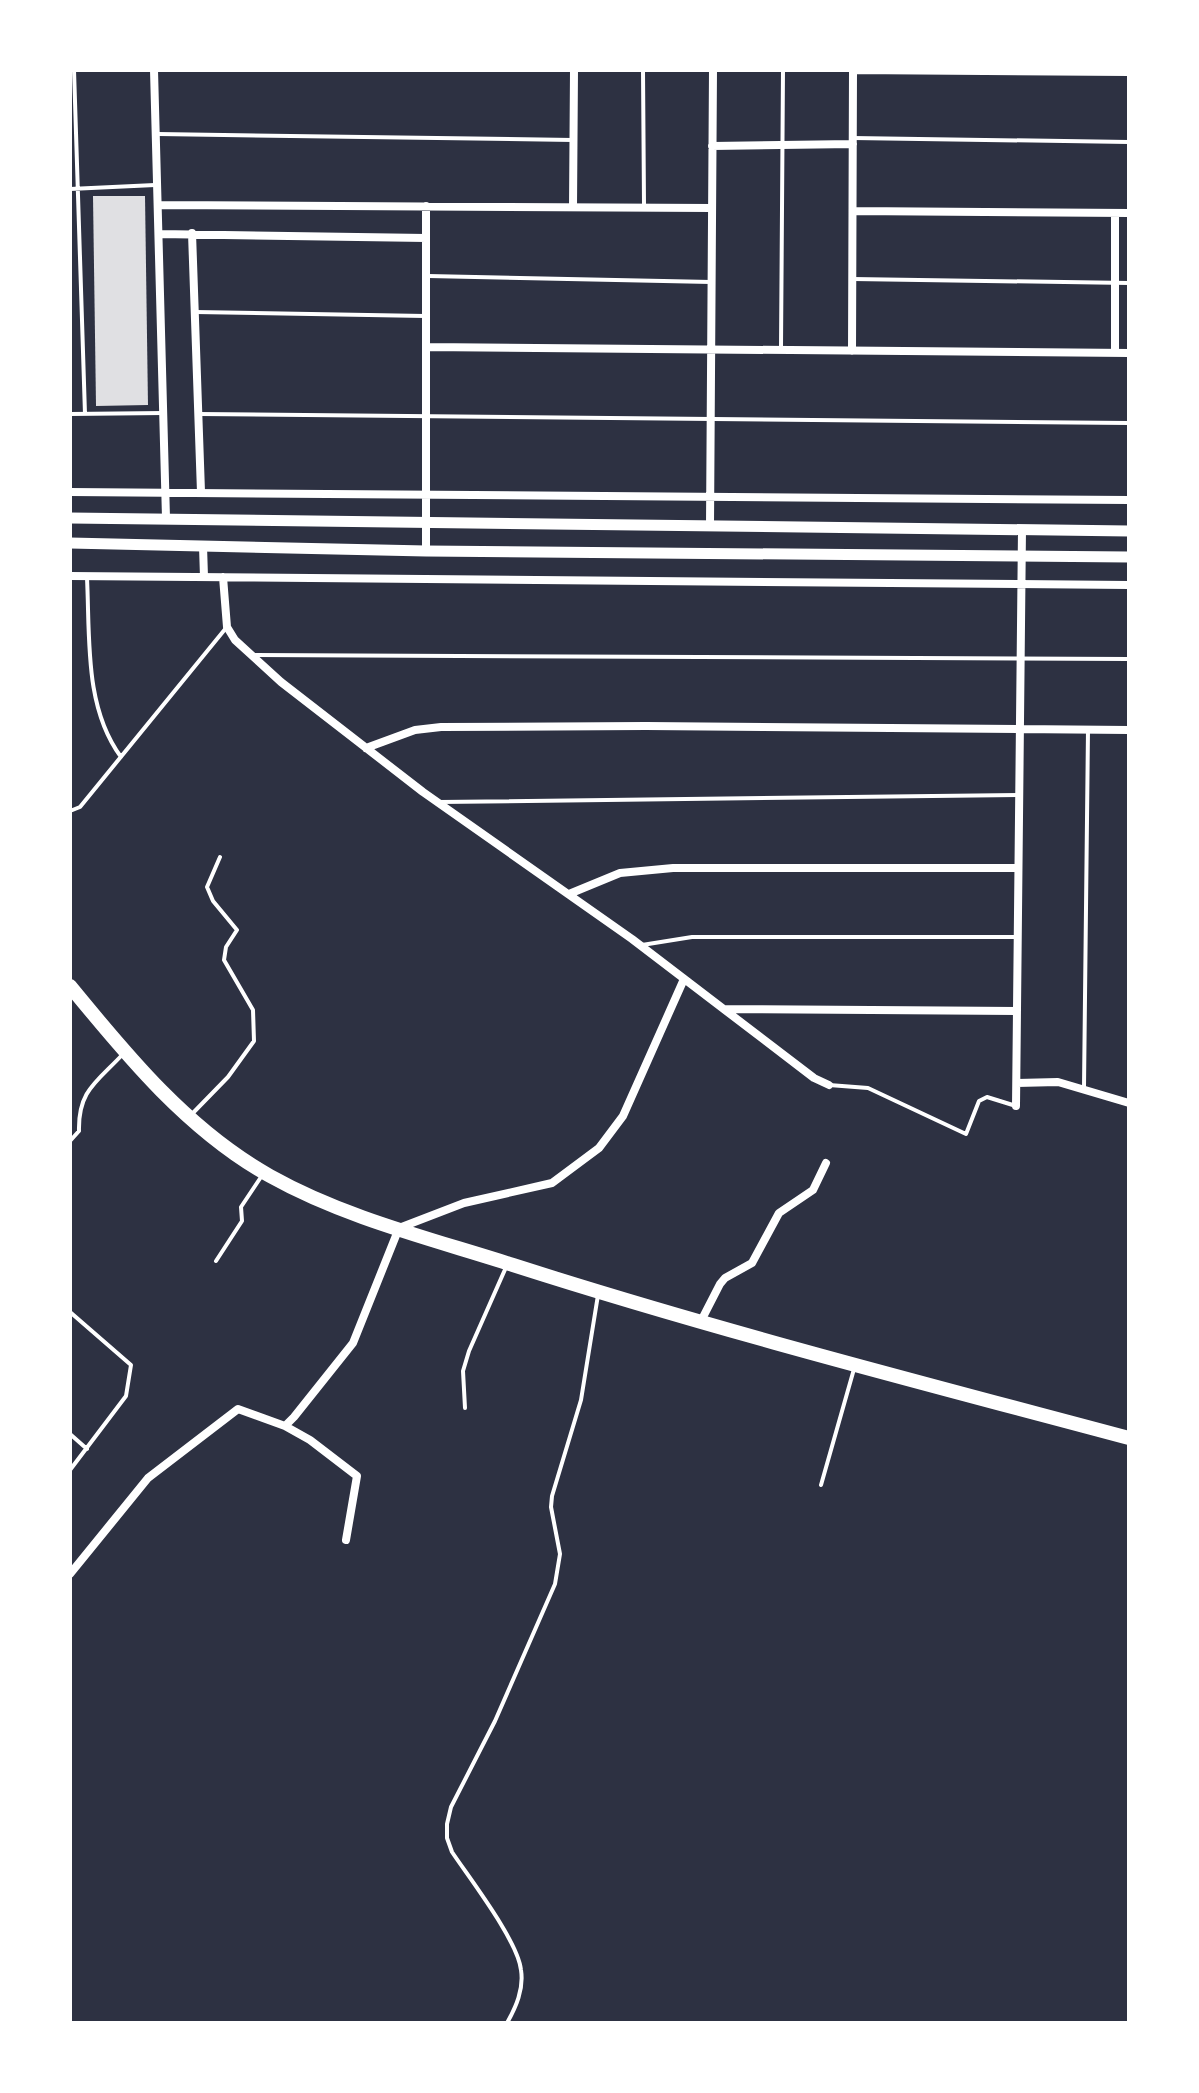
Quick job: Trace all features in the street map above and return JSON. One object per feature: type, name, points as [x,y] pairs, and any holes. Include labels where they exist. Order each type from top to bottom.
[{"type":"main road","points":[[70,986],[124,1052],[189,1116],[231,1151],[264,1172],[311,1195],[399,1228],[598,1292],[1129,1438]]},
{"type":"street","points":[[154,70],[166,518]]},
{"type":"street","points":[[573,207],[574,70]]},
{"type":"street","points":[[710,525],[713,70]]},
{"type":"street","points":[[852,351],[853,70],[1129,72]]},
{"type":"street","points":[[712,146],[853,141]]},
{"type":"street","points":[[158,205],[712,208]]},
{"type":"street","points":[[426,206],[426,551]]},
{"type":"street","points":[[853,211],[1129,213]]},
{"type":"street","points":[[1115,213],[1115,353]]},
{"type":"street","points":[[192,233],[201,492]]},
{"type":"street","points":[[159,234],[426,238]]},
{"type":"street","points":[[426,347],[1129,353]]},
{"type":"street","points":[[70,492],[1129,500]]},
{"type":"street","points":[[70,518],[1129,531]]},
{"type":"street","points":[[1016,1106],[1022,529]]},
{"type":"street","points":[[70,543],[426,551],[1129,557]]},
{"type":"street","points":[[203,546],[204,577]]},
{"type":"street","points":[[70,576],[1129,585]]},
{"type":"street","points":[[223,577],[227,627],[235,640],[281,682],[437,802],[640,945],[814,1078],[829,1085]]},
{"type":"street","points":[[366,748],[415,730],[441,727],[1129,730]]},
{"type":"street","points":[[569,894],[620,873],[673,868],[1018,868]]},
{"type":"street","points":[[285,1426],[353,1343],[399,1228],[464,1203],[552,1183],[599,1148],[623,1116],[684,979]]},
{"type":"street","points":[[724,1009],[1017,1011]]},
{"type":"street","points":[[1017,1083],[1058,1082],[1129,1103]]},
{"type":"street","points":[[701,1321],[720,1284],[752,1263],[779,1213],[813,1190],[826,1163]]},
{"type":"street","points":[[70,1574],[148,1478],[238,1409],[285,1426],[310,1440],[357,1476],[346,1540]]},
{"type":"lane","points":[[74,70],[85,414]]},
{"type":"lane","points":[[643,70],[644,208]]},
{"type":"lane","points":[[781,350],[783,70]]},
{"type":"lane","points":[[156,134],[573,140]]},
{"type":"lane","points":[[853,141],[1129,142]]},
{"type":"lane","points":[[70,189],[157,185]]},
{"type":"lane","points":[[426,276],[711,282]]},
{"type":"lane","points":[[853,279],[1129,283]]},
{"type":"lane","points":[[195,312],[426,316]]},
{"type":"lane","points":[[70,414],[164,413]]},
{"type":"lane","points":[[199,414],[1129,423]]},
{"type":"lane","points":[[87,576],[91,677],[109,741],[121,757]]},
{"type":"lane","points":[[70,811],[80,807],[227,627]]},
{"type":"lane","points":[[251,655],[1129,659]]},
{"type":"lane","points":[[1084,1090],[1088,730]]},
{"type":"lane","points":[[437,802],[1019,795]]},
{"type":"lane","points":[[189,1116],[228,1077],[254,1041],[253,1010],[224,960],[226,947],[237,930],[213,901],[207,887],[220,857]]},
{"type":"lane","points":[[640,945],[692,937],[1018,937]]},
{"type":"lane","points":[[70,1141],[79,1131],[79,1109],[84,1096],[124,1052]]},
{"type":"lane","points":[[829,1085],[868,1088],[966,1134],[979,1101],[987,1097],[1016,1106]]},
{"type":"lane","points":[[216,1261],[242,1221],[241,1207],[246,1197],[264,1172]]},
{"type":"lane","points":[[465,1408],[463,1371],[508,1263]]},
{"type":"lane","points":[[507,2023],[520,1995],[522,1972],[517,1952],[452,1852],[447,1838],[447,1824],[451,1807],[495,1721],[555,1584],[560,1554],[551,1507],[552,1496],[581,1400],[598,1292]]},
{"type":"lane","points":[[70,1312],[131,1365],[126,1396],[70,1470]]},
{"type":"lane","points":[[821,1485],[856,1363]]},
{"type":"lane","points":[[70,1434],[87,1449]]},
{"type":"building","points":[[93,196],[145,196],[148,405],[96,406]]}]
